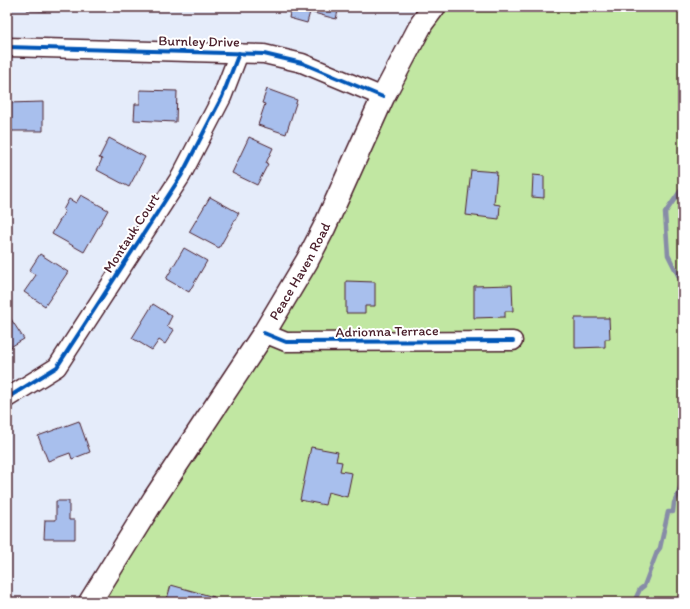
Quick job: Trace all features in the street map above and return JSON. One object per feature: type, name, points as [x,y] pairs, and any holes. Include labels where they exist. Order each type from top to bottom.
[{"type":"main road","name":"Peace Haven Road","points":[[90,602],[154,498],[264,333],[307,261],[324,228],[383,97],[422,23],[434,7]]},
{"type":"street","name":"Burnley Drive","points":[[7,47],[264,54],[302,63],[383,97]]},
{"type":"street","name":"Montauk Court","points":[[7,398],[57,367],[181,176],[222,97],[239,53]]},
{"type":"street","name":"Adrionna Terrace","points":[[264,333],[286,342],[513,341]]},
{"type":"green space","points":[[447,7],[683,7],[683,602],[101,602],[144,537],[348,198],[414,56]]},
{"type":"building","points":[[28,7],[46,7],[46,11],[27,10]]},
{"type":"building","points":[[291,7],[339,7],[336,19],[310,12],[307,23],[289,18]]},
{"type":"building","points":[[267,89],[297,100],[286,134],[258,125],[265,104],[262,103]]},
{"type":"building","points":[[140,90],[177,91],[176,122],[134,120],[135,104],[140,104]]},
{"type":"building","points":[[43,102],[43,131],[7,131],[7,103]]},
{"type":"building","points":[[249,137],[273,148],[266,163],[268,164],[257,185],[232,173]]},
{"type":"building","points":[[109,138],[145,157],[129,187],[97,170],[102,159],[99,158]]},
{"type":"building","points":[[471,170],[497,172],[494,204],[500,205],[499,219],[466,215]]},
{"type":"building","points":[[533,175],[544,176],[544,198],[532,197]]},
{"type":"building","points":[[81,195],[108,210],[84,252],[52,234],[65,211],[63,210],[69,199],[76,203]]},
{"type":"building","points":[[210,197],[239,213],[219,248],[189,232]]},
{"type":"building","points":[[184,248],[207,261],[189,292],[166,279]]},
{"type":"building","points":[[40,254],[68,272],[45,306],[24,292],[36,275],[29,271]]},
{"type":"building","points":[[346,281],[375,282],[375,306],[365,306],[365,313],[346,313]]},
{"type":"building","points":[[512,285],[513,311],[505,311],[505,317],[474,318],[474,286]]},
{"type":"building","points":[[153,304],[172,316],[167,326],[174,330],[165,344],[159,340],[152,350],[132,338]]},
{"type":"building","points":[[7,313],[24,339],[7,349]]},
{"type":"building","points":[[575,318],[609,318],[610,339],[605,339],[605,347],[575,348]]},
{"type":"building","points":[[79,421],[90,452],[72,459],[70,453],[48,461],[38,436]]},
{"type":"building","points":[[311,447],[338,452],[336,461],[342,462],[340,471],[352,473],[347,497],[328,492],[325,505],[300,500]]},
{"type":"building","points":[[56,501],[69,501],[69,520],[75,520],[75,539],[44,539],[45,520],[56,520]]},
{"type":"building","points":[[171,585],[214,597],[212,602],[166,602]]},
{"type":"waterway","points":[[683,187],[665,213],[668,255],[683,285]]},
{"type":"waterway","points":[[634,602],[640,589],[644,586],[657,552],[660,548],[668,512],[673,512],[674,503],[679,492],[683,475]]},
{"type":"cycle path","points":[[7,47],[264,54],[302,63],[383,97]]},
{"type":"cycle path","points":[[7,398],[57,367],[181,176],[222,97],[239,53]]},
{"type":"cycle path","points":[[264,333],[286,342],[513,341]]}]
